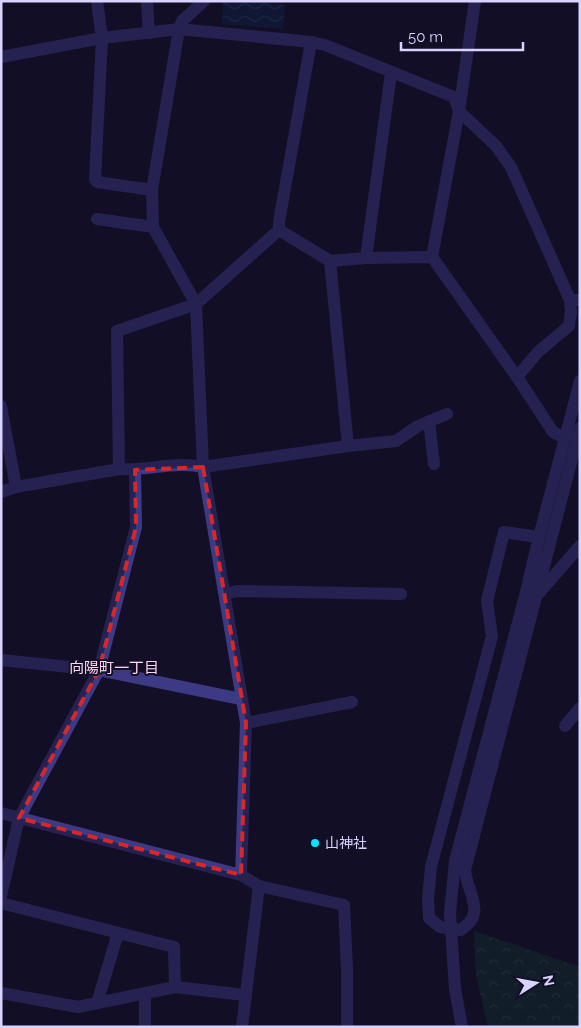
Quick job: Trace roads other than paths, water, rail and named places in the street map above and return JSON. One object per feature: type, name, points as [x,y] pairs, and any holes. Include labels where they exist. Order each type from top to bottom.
[{"type":"street","points":[[98,1],[102,38],[94,179],[97,182],[152,190]]},
{"type":"street","points":[[146,1],[149,32]]},
{"type":"street","points":[[204,1],[182,21],[179,29],[152,190],[153,227],[196,304],[203,467],[246,723],[241,875]]},
{"type":"street","points":[[475,1],[459,111],[432,257],[517,377],[553,432],[564,438]]},
{"type":"street","points":[[1,57],[102,38],[179,29],[325,45],[390,73],[454,97],[459,111],[496,146],[512,167],[575,300],[570,312],[569,326],[538,352],[517,377]]},
{"type":"street","points":[[119,469],[117,331],[196,304],[279,230],[311,42]]},
{"type":"street","points":[[366,258],[390,73]]},
{"type":"street","points":[[97,219],[153,227]]},
{"type":"street","points":[[279,230],[330,261],[366,258],[432,257]]},
{"type":"street","points":[[330,261],[348,446]]},
{"type":"street","points":[[462,1027],[455,989],[450,913],[455,861],[522,611],[539,537],[580,381]]},
{"type":"street","points":[[1,406],[16,487]]},
{"type":"street","points":[[1,492],[16,487],[119,469],[134,470],[193,464],[203,467],[396,441],[418,426],[447,414]]},
{"type":"street","points":[[429,421],[434,464]]},
{"type":"street","points":[[539,537],[504,532],[487,601],[492,636],[431,867],[428,900],[429,918],[440,927],[460,930],[468,925],[473,917],[474,898],[466,879],[465,870],[580,430]]},
{"type":"street","points":[[1,896],[19,818],[99,670],[136,527],[134,470]]},
{"type":"street","points":[[537,595],[580,546]]},
{"type":"street","points":[[225,594],[237,592],[401,594]]},
{"type":"street","points":[[1,660],[99,670],[241,699]]},
{"type":"street","points":[[246,723],[352,702]]},
{"type":"street","points":[[565,726],[580,708]]},
{"type":"street","points":[[1,813],[241,875],[259,886],[344,905],[347,1027]]},
{"type":"street","points":[[242,1027],[259,886]]},
{"type":"street","points":[[1,903],[174,947],[175,987]]},
{"type":"street","points":[[97,1003],[118,933]]},
{"type":"street","points":[[1,993],[78,1007],[175,987],[245,995]]},
{"type":"street","points":[[145,993],[145,1027]]},
{"type":"water","points":[[223,1],[247,1],[285,5],[283,29],[222,24]]},
{"type":"place","name":"山神社","points":[[315,843]]},
{"type":"district","name":"向陽町一丁目","points":[[114,668]]}]
